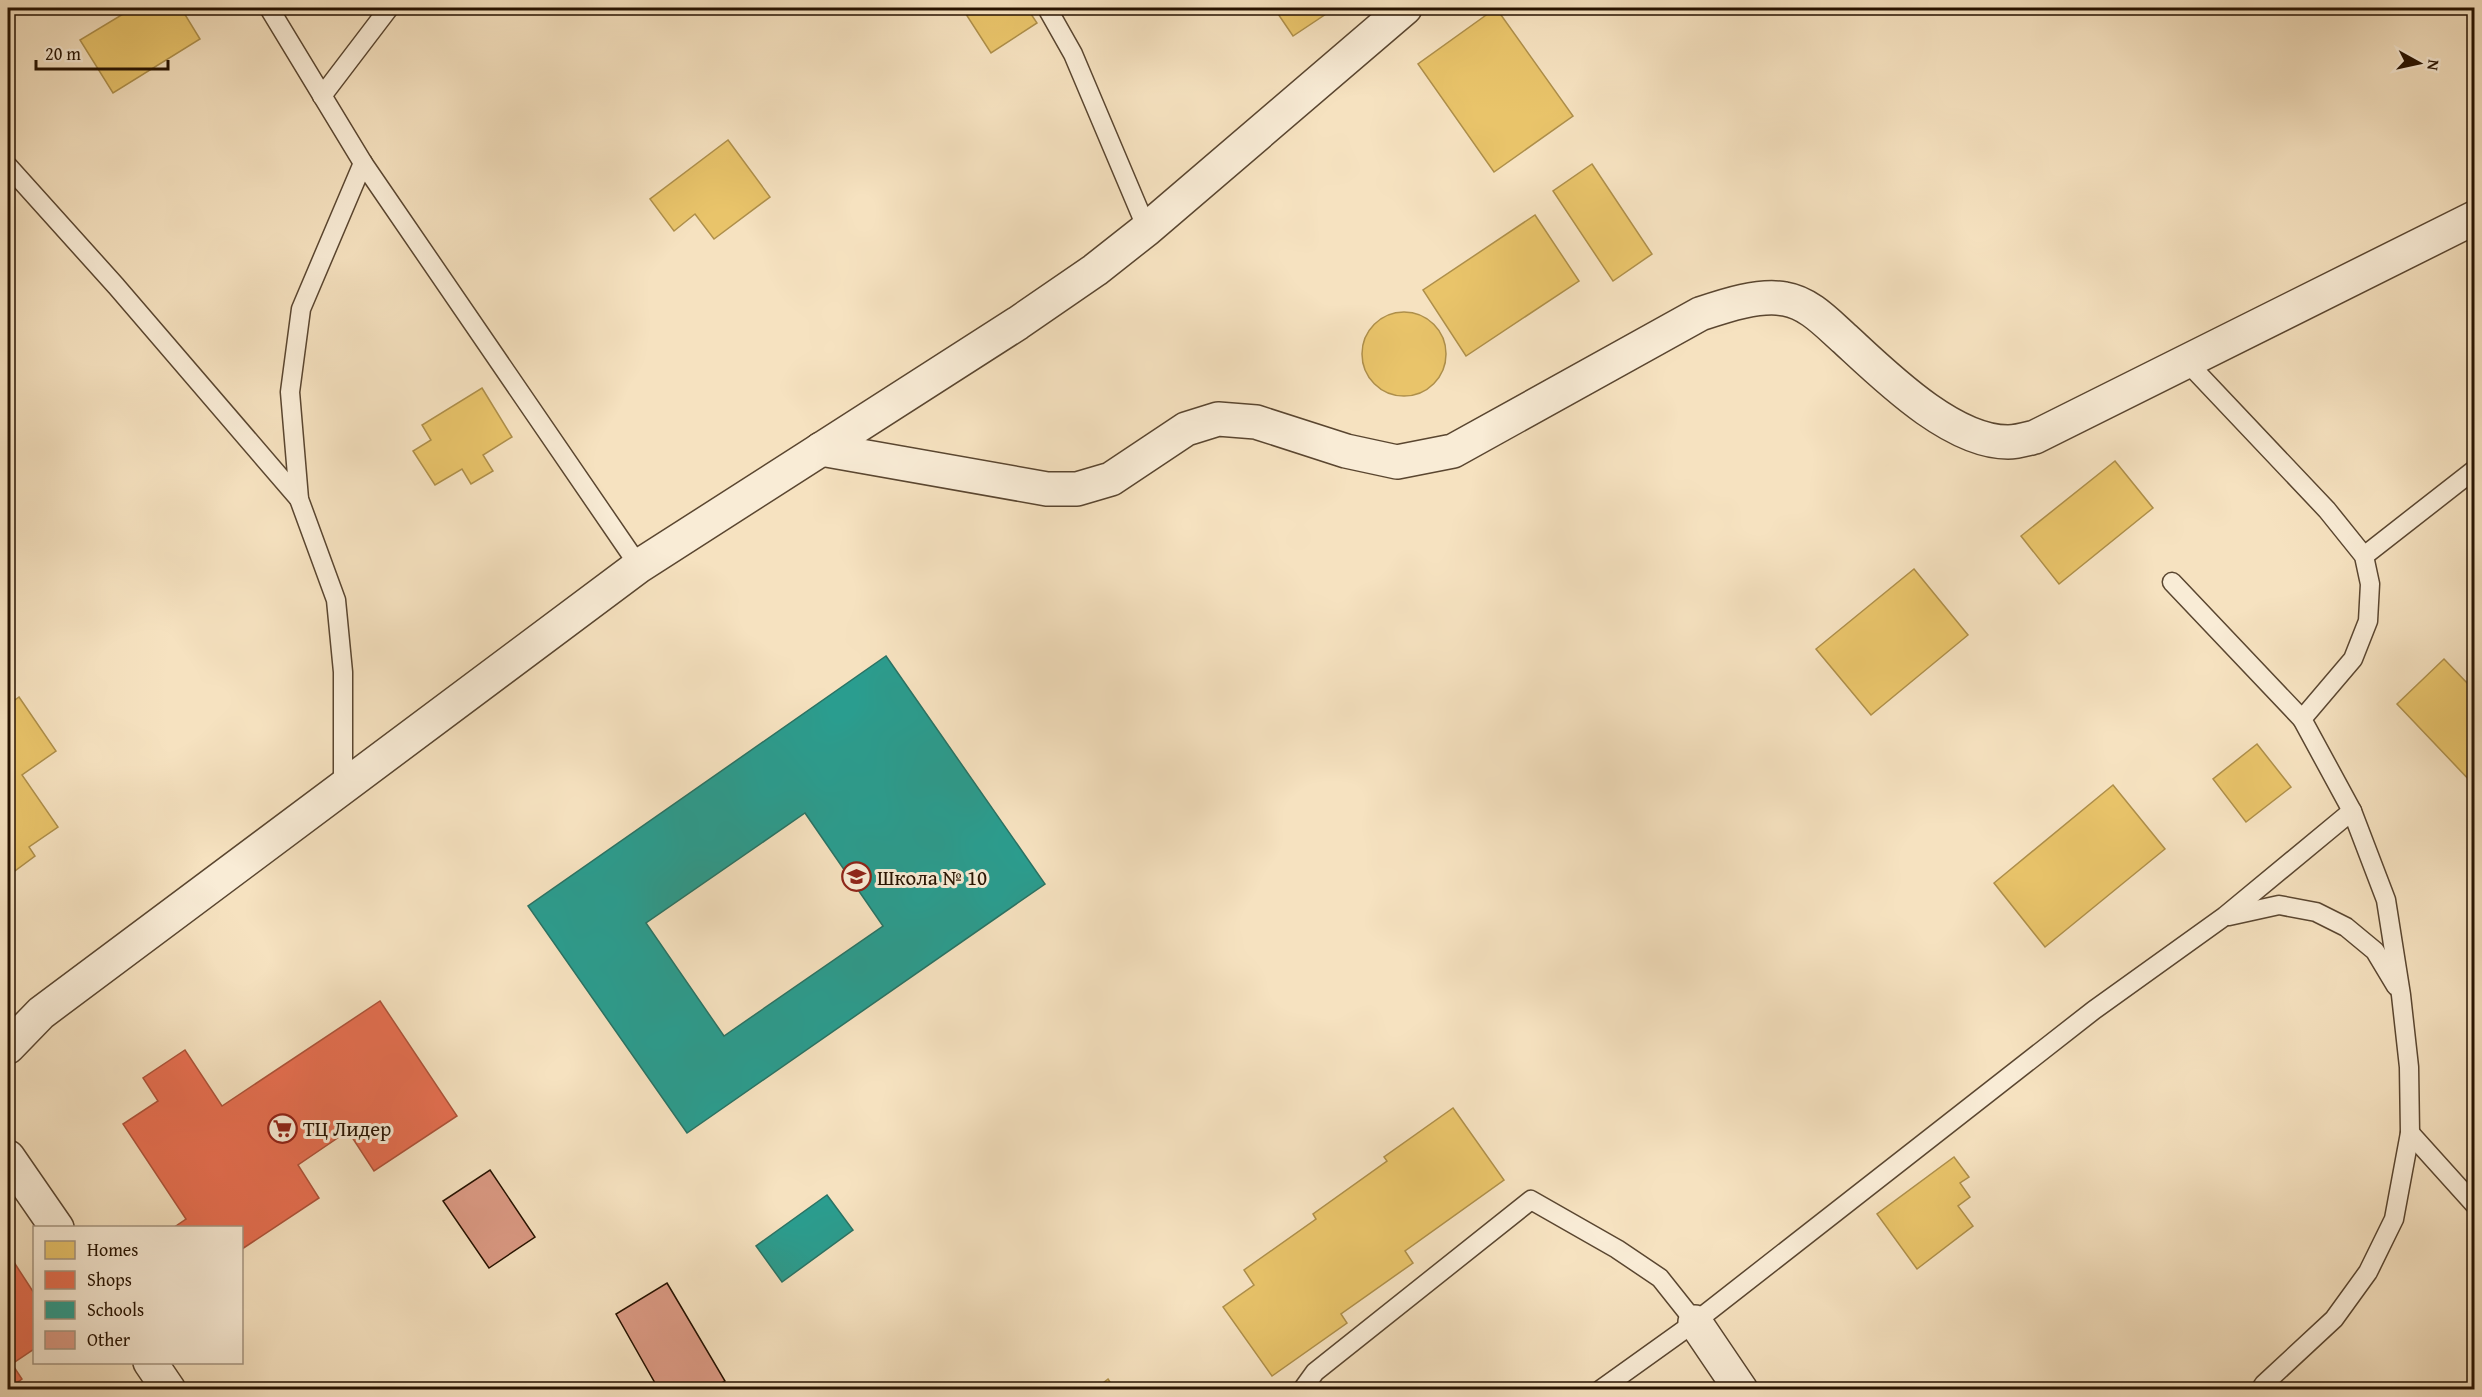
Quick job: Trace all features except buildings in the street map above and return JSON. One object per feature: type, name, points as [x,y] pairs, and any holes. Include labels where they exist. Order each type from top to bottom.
[{"type":"street","points":[[8,1047],[41,1013],[343,785],[639,566],[1018,323],[1095,270],[1147,229],[1401,9]]},
{"type":"street","points":[[821,449],[1047,489],[1077,489],[1111,479],[1186,429],[1218,419],[1256,422],[1346,451],[1397,462],[1453,451],[1700,314],[1744,300],[1785,299],[1815,312],[1899,388],[1953,425],[1978,436],[2008,442],[2036,437],[2475,218]]},
{"type":"street","points":[[8,1157],[56,1226]]},
{"type":"street","points":[[1695,1322],[1741,1389]]},
{"type":"street","points":[[151,1364],[169,1389]]},
{"type":"lane","points":[[269,8],[363,163],[639,566]]},
{"type":"lane","points":[[322,96],[389,8]]},
{"type":"lane","points":[[1047,8],[1073,54],[1147,229]]},
{"type":"lane","points":[[343,785],[343,672],[336,600],[299,500],[290,392],[302,309],[363,163]]},
{"type":"lane","points":[[8,166],[116,286],[299,500]]},
{"type":"lane","points":[[2186,361],[2327,510],[2364,556],[2370,584],[2368,621],[2353,659],[2302,719]]},
{"type":"lane","points":[[2364,556],[2475,470]]},
{"type":"lane","points":[[2172,582],[2302,719],[2352,811],[2386,900],[2401,995],[2409,1067],[2410,1133],[2394,1219],[2368,1272],[2334,1319],[2260,1389]]},
{"type":"lane","points":[[1600,1389],[1695,1322],[2094,1010],[2225,916],[2352,811]]},
{"type":"lane","points":[[2225,916],[2279,905],[2316,912],[2346,927],[2375,951],[2401,995]]},
{"type":"lane","points":[[2410,1133],[2475,1204]]},
{"type":"lane","points":[[1302,1389],[1315,1372],[1531,1200],[1617,1249],[1660,1278],[1695,1322]]},
{"type":"place","name":"Школа № 10","points":[[856,877]]},
{"type":"place","name":"ТЦ Лидер","points":[[282,1128]]}]
